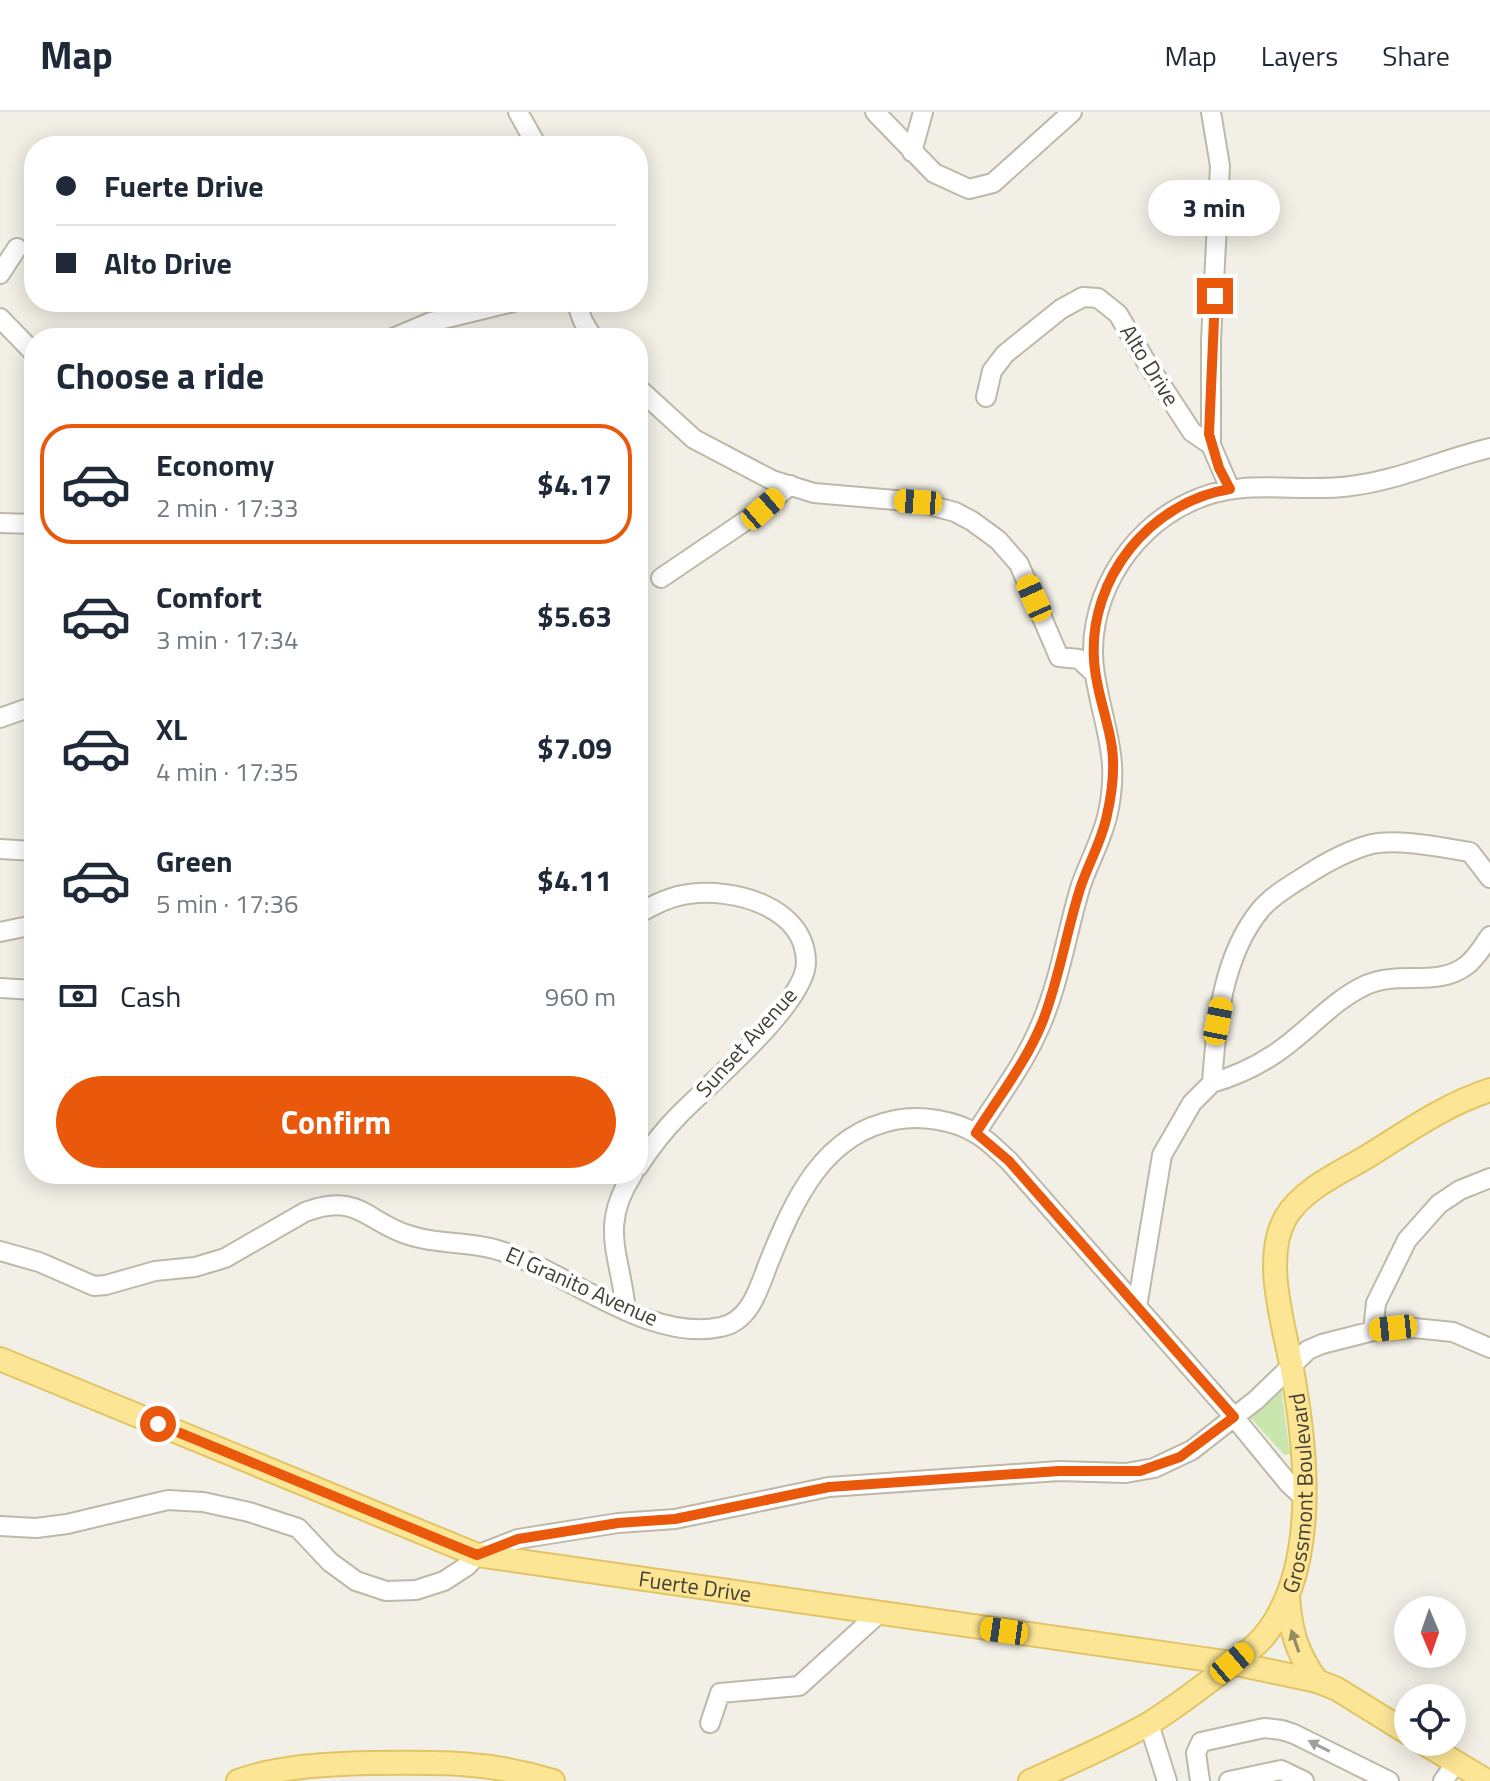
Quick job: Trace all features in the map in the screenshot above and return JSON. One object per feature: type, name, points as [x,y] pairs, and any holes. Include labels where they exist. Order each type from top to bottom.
[{"type":"main road","name":"Grossmont Boulevard","points":[[1030,1781],[1149,1724],[1265,1636],[1288,1596],[1301,1548],[1303,1497],[1302,1439],[1275,1263],[1278,1236],[1288,1215],[1303,1197],[1427,1119],[1466,1098],[1490,1090]]},
{"type":"main road","name":"Fuerte Drive","points":[[0,1359],[477,1555],[1232,1663],[1317,1681],[1337,1689],[1394,1724]]},
{"type":"main road","points":[[1288,1596],[1289,1621],[1295,1645],[1317,1681]]},
{"type":"main road","points":[[1435,1756],[1450,1772],[1487,1781]]},
{"type":"main road","points":[[238,1781],[256,1775],[335,1764],[456,1771],[512,1769],[553,1781]]},
{"type":"street","points":[[518,112],[531,136]]},
{"type":"street","points":[[875,112],[934,173],[969,189],[993,183],[1072,112]]},
{"type":"street","points":[[912,152],[923,112]]},
{"type":"street","name":"Alto Drive","points":[[1211,112],[1220,166],[1211,340],[1211,445],[1230,489]]},
{"type":"street","points":[[0,274],[17,248]]},
{"type":"street","name":"Alto Drive","points":[[986,397],[992,371],[1005,354],[1061,309],[1083,297],[1098,298],[1118,314],[1192,432],[1211,445]]},
{"type":"street","points":[[417,328],[472,312]]},
{"type":"street","points":[[0,320],[24,343]]},
{"type":"street","points":[[648,397],[694,439],[772,480],[814,493],[918,502],[946,509],[972,521],[998,540],[1019,564],[1059,657],[1079,659],[1095,674]]},
{"type":"street","points":[[976,1133],[1041,1024],[1087,869],[1107,817],[1113,771],[1112,747],[1093,655],[1097,618],[1107,586],[1123,558],[1145,533],[1173,510],[1205,495],[1230,489],[1349,487],[1431,468],[1461,455],[1490,448]]},
{"type":"street","points":[[661,578],[763,509],[790,485]]},
{"type":"street","points":[[0,523],[24,524]]},
{"type":"street","points":[[0,718],[24,710]]},
{"type":"street","points":[[1212,1083],[1214,1043],[1227,977],[1245,935],[1262,908],[1283,889],[1323,865],[1374,844],[1427,845],[1470,852],[1490,878]]},
{"type":"street","points":[[0,849],[24,850]]},
{"type":"street","name":"Sunset Avenue","points":[[648,908],[686,894],[735,894],[770,909],[792,923],[803,943],[806,964],[799,984],[786,1004],[729,1068],[679,1115],[648,1154]]},
{"type":"street","points":[[0,932],[24,927]]},
{"type":"street","points":[[1137,1307],[1162,1155],[1192,1103],[1212,1083],[1273,1056],[1351,992],[1398,976],[1431,978],[1458,972],[1470,963],[1490,936]]},
{"type":"street","points":[[0,988],[24,989]]},
{"type":"street","name":"El Granito Avenue","points":[[0,1251],[39,1262],[94,1286],[106,1285],[155,1271],[195,1267],[225,1258],[305,1212],[340,1204],[359,1209],[395,1231],[415,1237],[483,1245],[512,1254],[626,1311],[687,1329],[706,1329],[734,1322],[754,1301],[806,1182],[835,1147],[866,1128],[900,1119],[931,1119],[976,1133],[1009,1161],[1303,1497]]},
{"type":"street","points":[[1373,1331],[1376,1303],[1407,1240],[1439,1204],[1460,1190],[1490,1178]]},
{"type":"street","points":[[626,1311],[613,1246],[614,1218],[627,1184]]},
{"type":"street","points":[[0,1526],[36,1528],[168,1500],[203,1502],[249,1512],[298,1528],[342,1573],[371,1587],[386,1591],[416,1590],[430,1587],[456,1574],[477,1555],[518,1539],[618,1523],[675,1519],[829,1487],[1059,1471],[1140,1471],[1180,1457],[1234,1417],[1308,1350],[1322,1344],[1373,1331],[1414,1328],[1453,1332],[1490,1348]]},
{"type":"street","points":[[710,1723],[720,1693],[799,1686],[878,1614]]},
{"type":"street","points":[[1149,1724],[1167,1781]]},
{"type":"street","points":[[1200,1781],[1196,1753],[1201,1742],[1264,1728],[1294,1734],[1389,1781]]},
{"type":"street","points":[[1229,1781],[1281,1770],[1304,1781]]},
{"type":"green space","points":[[1280,1380],[1290,1454],[1284,1455],[1245,1412]]},
{"type":"route","points":[[158,1424],[477,1555],[518,1539],[618,1523],[675,1519],[829,1487],[1059,1471],[1140,1471],[1180,1457],[1234,1417],[1009,1161],[976,1133],[1041,1024],[1071,919],[1107,817],[1113,771],[1112,747],[1093,655],[1097,618],[1107,586],[1132,546],[1158,521],[1189,502],[1230,489],[1219,468],[1209,434],[1215,296]]}]
